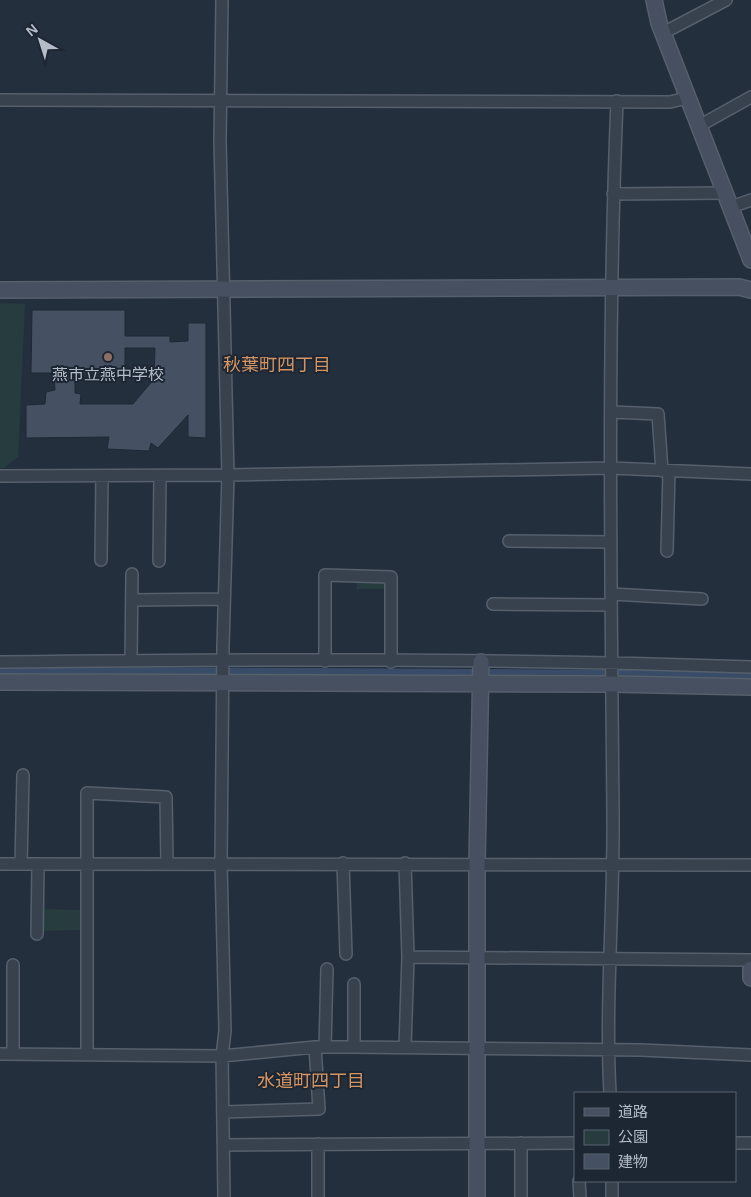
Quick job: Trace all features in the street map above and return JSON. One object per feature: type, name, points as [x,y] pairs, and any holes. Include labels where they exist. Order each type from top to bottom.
[{"type":"street","points":[[222,0],[221,99],[228,476],[224,599],[221,863],[225,1031],[222,1056],[224,1197]]},
{"type":"street","points":[[654,0],[663,33],[687,98],[751,260]]},
{"type":"street","points":[[663,33],[726,0]]},
{"type":"street","points":[[699,126],[751,97]]},
{"type":"street","points":[[0,100],[221,99],[670,102],[687,98]]},
{"type":"street","points":[[610,1092],[609,1050],[614,864],[611,600],[611,287],[617,101]]},
{"type":"street","points":[[613,194],[725,193]]},
{"type":"street","points":[[731,207],[751,200]]},
{"type":"street","points":[[0,290],[611,287],[739,287],[751,290]]},
{"type":"street","points":[[612,412],[658,414],[666,471],[667,551]]},
{"type":"street","points":[[0,476],[228,476],[611,468],[751,474]]},
{"type":"street","points":[[101,560],[102,476]]},
{"type":"street","points":[[159,561],[160,476]]},
{"type":"street","points":[[509,541],[611,542]]},
{"type":"street","points":[[131,660],[132,574]]},
{"type":"street","points":[[325,662],[325,575],[391,577],[391,662]]},
{"type":"street","points":[[133,600],[224,599]]},
{"type":"street","points":[[493,604],[702,599]]},
{"type":"street","points":[[0,662],[131,660],[223,672],[325,662],[391,662],[481,673],[612,674],[751,687]]},
{"type":"street","points":[[0,682],[223,672],[612,674],[751,667]]},
{"type":"street","points":[[477,1197],[479,1048],[477,864],[481,673]]},
{"type":"street","points":[[21,864],[24,775]]},
{"type":"street","points":[[87,1055],[86,793],[166,797],[167,863]]},
{"type":"street","points":[[343,863],[346,954]]},
{"type":"street","points":[[405,863],[408,957],[405,1048]]},
{"type":"street","points":[[0,864],[405,863],[751,865]]},
{"type":"street","points":[[36,934],[38,864]]},
{"type":"street","points":[[408,957],[478,956],[751,960]]},
{"type":"street","points":[[13,1054],[14,965]]},
{"type":"street","points":[[224,1112],[319,1109],[320,1047],[328,969]]},
{"type":"street","points":[[751,969],[751,978]]},
{"type":"street","points":[[354,984],[354,1047]]},
{"type":"street","points":[[0,1054],[222,1056],[320,1047],[354,1047],[609,1050],[751,1055]]},
{"type":"street","points":[[520,1143],[521,1197]]},
{"type":"street","points":[[224,1144],[574,1143]]},
{"type":"street","points":[[736,1143],[751,1143]]},
{"type":"street","points":[[318,1144],[318,1197]]},
{"type":"street","points":[[579,1182],[580,1197]]},
{"type":"street","points":[[612,1182],[612,1197]]},
{"type":"green space","points":[[0,303],[25,304],[18,457],[0,471]]},
{"type":"green space","points":[[382,578],[386,584],[385,589],[357,589],[357,579]]},
{"type":"green space","points":[[40,909],[81,910],[80,930],[39,931]]},
{"type":"building","points":[[32,310],[125,310],[125,336],[170,336],[170,342],[188,341],[188,323],[206,323],[206,438],[188,437],[188,415],[158,448],[151,443],[149,451],[107,449],[109,437],[26,438],[26,405],[45,404],[46,392],[55,390],[54,373],[31,373]],"holes":[[[125,348],[155,348],[154,379],[133,404],[80,404],[81,394],[75,393],[75,374],[125,374]]]},
{"type":"waterway","points":[[0,672],[751,676]]},
{"type":"place","name":"燕市立燕中学校","points":[[108,357]]},
{"type":"district","name":"秋葉町四丁目","points":[[277,365]]},
{"type":"district","name":"水道町四丁目","points":[[311,1081]]}]
